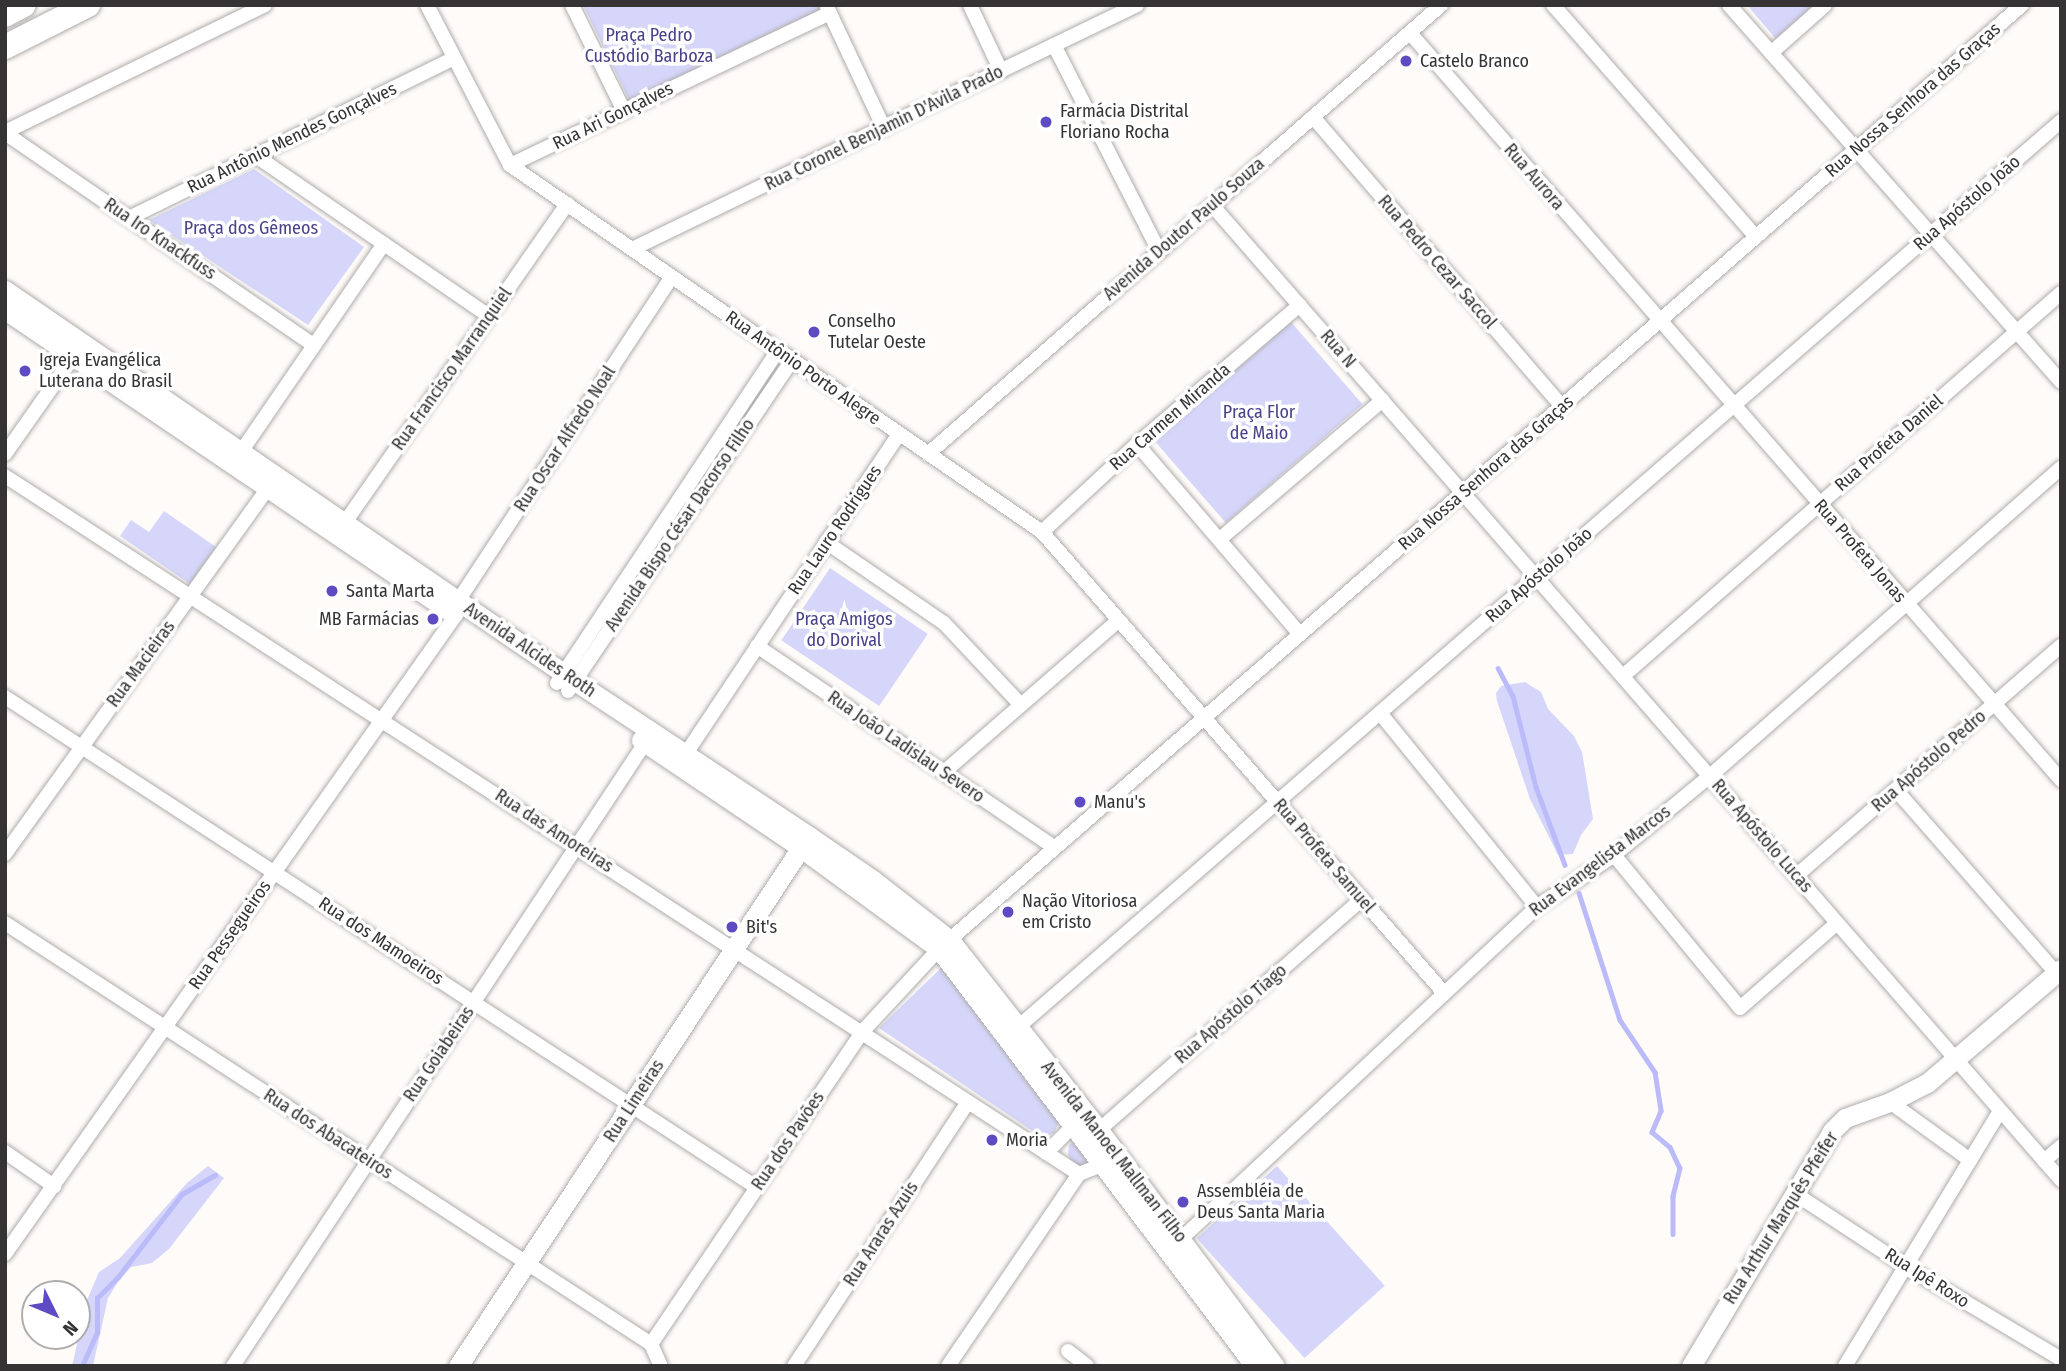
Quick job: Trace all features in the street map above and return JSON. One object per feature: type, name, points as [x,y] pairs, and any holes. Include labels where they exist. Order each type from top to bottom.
[{"type":"highway","points":[[5,15],[24,5]]},
{"type":"highway","points":[[5,47],[88,5]]},
{"type":"street","points":[[5,132],[265,5]]},
{"type":"street","name":"Rua Antônio Porto Alegre","points":[[427,5],[510,165],[1042,532],[1204,718]]},
{"type":"street","points":[[572,5],[624,111]]},
{"type":"street","points":[[970,5],[1001,71]]},
{"type":"street","name":"Avenida Doutor Paulo Souza","points":[[928,454],[1441,5]]},
{"type":"street","points":[[1553,5],[1756,237]]},
{"type":"street","points":[[1729,5],[2061,382]]},
{"type":"street","points":[[1771,53],[1825,5]]},
{"type":"street","name":"Rua Nossa Senhora das Graças","points":[[944,945],[2022,5]]},
{"type":"street","name":"Rua Coronel Benjamin D'Avila Prado","points":[[632,249],[1055,45],[1127,7]]},
{"type":"street","points":[[828,9],[884,128]]},
{"type":"street","name":"Rua Ari Gonçalves","points":[[510,165],[828,9]]},
{"type":"street","name":"Rua Aurora","points":[[1409,33],[1659,322]]},
{"type":"street","points":[[1055,45],[1159,251]]},
{"type":"street","name":"Rua Antônio Mendes Gonçalves","points":[[129,218],[454,58]]},
{"type":"street","name":"Rua Pedro Cezar Saccol","points":[[1313,117],[1562,406]]},
{"type":"street","name":"Rua Apóstolo João","points":[[1017,1028],[2061,121]]},
{"type":"street","name":"Rua Iro Knackfuss","points":[[5,132],[314,345]]},
{"type":"street","points":[[256,156],[489,316]]},
{"type":"street","name":"Rua Francisco Marranquiel","points":[[341,529],[566,204]]},
{"type":"street","name":"Rua N","points":[[1212,205],[1463,492]]},
{"type":"street","points":[[237,458],[384,244]]},
{"type":"street","name":"Rua Oscar Alfredo Noal","points":[[457,608],[672,277]]},
{"type":"street","name":"Avenida Alcides Roth","points":[[5,290],[79,350],[457,608],[805,842],[873,880],[944,945]]},
{"type":"street","name":"Rua Profeta Daniel","points":[[1623,676],[2061,292]]},
{"type":"street","name":"Rua Carmen Miranda","points":[[1042,532],[1137,444],[1300,305]]},
{"type":"street","name":"Avenida Alcides Roth","points":[[5,310],[79,350]]},
{"type":"street","name":"Rua Profeta Jonas","points":[[1659,322],[2061,780]]},
{"type":"street","points":[[5,454],[79,350]]},
{"type":"street","name":"Avenida Bispo César Dacorso Filho","points":[[673,523],[778,351]]},
{"type":"street","name":"Avenida Bispo César Dacorso Filho","points":[[566,682],[673,523],[792,360]]},
{"type":"street","points":[[1220,539],[1383,400]]},
{"type":"street","name":"Rua Lauro Rodrigues","points":[[682,760],[899,434]]},
{"type":"street","points":[[1137,444],[1300,634]]},
{"type":"street","name":"Rua Evangelista Marcos","points":[[1181,1238],[1537,907],[1614,855],[1710,776],[2061,468]]},
{"type":"street","name":"Rua das Amoreiras","points":[[5,475],[1079,1174]]},
{"type":"street","name":"Rua Macieiras","points":[[5,854],[272,481]]},
{"type":"street","name":"Rua Apóstolo Lucas","points":[[1463,492],[2061,1180]]},
{"type":"street","points":[[826,542],[944,623],[1021,705]]},
{"type":"street","name":"Rua Pessegueiros","points":[[5,1254],[383,719],[457,608]]},
{"type":"street","points":[[944,772],[1118,621]]},
{"type":"street","name":"Rua João Ladislau Severo","points":[[757,646],[1055,848]]},
{"type":"street","name":"Rua Apóstolo Pedro","points":[[1796,876],[2061,646]]},
{"type":"street","name":"Avenida Alcides Roth","points":[[566,682],[645,743],[682,760]]},
{"type":"street","name":"Rua dos Mamoeiros","points":[[5,696],[757,1187]]},
{"type":"street","points":[[1380,713],[1537,907]]},
{"type":"street","name":"Rua Profeta Samuel","points":[[1204,718],[1444,993]]},
{"type":"street","name":"Rua Goiabeiras","points":[[233,1366],[645,743]]},
{"type":"street","points":[[1896,790],[2058,971]]},
{"type":"street","name":"Rua Limeiras","points":[[458,1366],[805,842]]},
{"type":"street","points":[[1614,855],[1740,1008],[1837,923]]},
{"type":"street","name":"Rua Apóstolo Tiago","points":[[1099,1130],[1363,899]]},
{"type":"street","name":"Rua dos Abacateiros","points":[[5,923],[651,1344]]},
{"type":"street","name":"Avenida Manoel Mallman Filho","points":[[944,945],[1017,1028],[1099,1130],[1110,1160],[1255,1366]]},
{"type":"street","name":"Avenida Manoel Mallman Filho","points":[[944,945],[1073,1126],[1110,1160],[1181,1238],[1275,1366]]},
{"type":"street","name":"Rua dos Pavões","points":[[651,1344],[862,1032],[944,945]]},
{"type":"street","name":"Rua Arthur Marquês Pfeifer","points":[[1691,1366],[1832,1130],[1845,1118],[1890,1102],[1927,1083],[2058,971]]},
{"type":"street","name":"Rua Araras Azuis","points":[[794,1366],[968,1102]]},
{"type":"street","points":[[1890,1102],[1970,1160]]},
{"type":"street","points":[[1844,1366],[2000,1111]]},
{"type":"street","points":[[1046,1153],[1073,1126]]},
{"type":"street","points":[[2044,1161],[2061,1146]]},
{"type":"street","points":[[5,1152],[54,1185]]},
{"type":"street","points":[[948,1366],[1079,1174],[1110,1160]]},
{"type":"street","name":"Rua Ipê Roxo","points":[[1794,1193],[1905,1266],[2061,1359]]},
{"type":"street","points":[[651,1344],[661,1366]]},
{"type":"street","points":[[1068,1351],[1087,1366]]},
{"type":"green space","name":"Praça Pedro Custódio Barboza","points":[[583,5],[818,5],[820,10],[630,102]]},
{"type":"green space","points":[[1747,5],[1814,5],[1776,39]]},
{"type":"green space","name":"Praça dos Gêmeos","points":[[254,169],[364,247],[308,325],[149,220]]},
{"type":"green space","name":"Praça Flor de Maio","points":[[1291,322],[1363,404],[1226,523],[1154,441]]},
{"type":"green space","points":[[164,511],[216,547],[190,584],[120,536],[131,520],[149,532]]},
{"type":"green space","name":"Praça Amigos do Dorival","points":[[830,568],[928,634],[879,706],[781,640]]},
{"type":"green space","points":[[1525,682],[1541,692],[1548,709],[1574,736],[1582,752],[1593,819],[1581,835],[1573,854],[1558,855],[1530,799],[1497,701],[1496,693],[1501,686]]},
{"type":"green space","points":[[943,966],[1059,1122],[1054,1133],[1043,1138],[879,1028]]},
{"type":"green space","points":[[1075,1141],[1092,1162],[1082,1167],[1072,1163],[1068,1154],[1069,1145]]},
{"type":"green space","points":[[208,1166],[224,1178],[169,1249],[152,1263],[131,1267],[118,1282],[108,1298],[93,1366],[72,1366],[76,1350],[91,1350],[91,1291],[99,1272],[120,1258],[187,1183]]},
{"type":"green space","points":[[1277,1166],[1385,1286],[1304,1358],[1197,1238]]},
{"type":"waterway","points":[[1498,668],[1513,696],[1536,787],[1565,865]]},
{"type":"waterway","points":[[1579,893],[1620,1020],[1655,1072],[1661,1111],[1652,1132],[1670,1147],[1680,1168],[1673,1196],[1673,1234]]},
{"type":"waterway","points":[[82,1366],[97,1333],[97,1298],[118,1277],[182,1194],[215,1175]]},
{"type":"place","name":"Castelo Branco","points":[[1406,61]]},
{"type":"place","name":"Farmácia Distrital Floriano Rocha","points":[[1046,122]]},
{"type":"place","name":"Conselho Tutelar Oeste","points":[[814,332]]},
{"type":"place","name":"Igreja Evangélica Luterana do Brasil","points":[[25,371]]},
{"type":"place","name":"Santa Marta","points":[[332,591]]},
{"type":"place","name":"MB Farmácias","points":[[433,619]]},
{"type":"place","name":"Manu's","points":[[1080,802]]},
{"type":"place","name":"Nação Vitoriosa em Cristo","points":[[1008,912]]},
{"type":"place","name":"Bit's","points":[[732,927]]},
{"type":"place","name":"Moria","points":[[992,1140]]},
{"type":"place","name":"Assembléia de Deus Santa Maria","points":[[1183,1202]]}]
